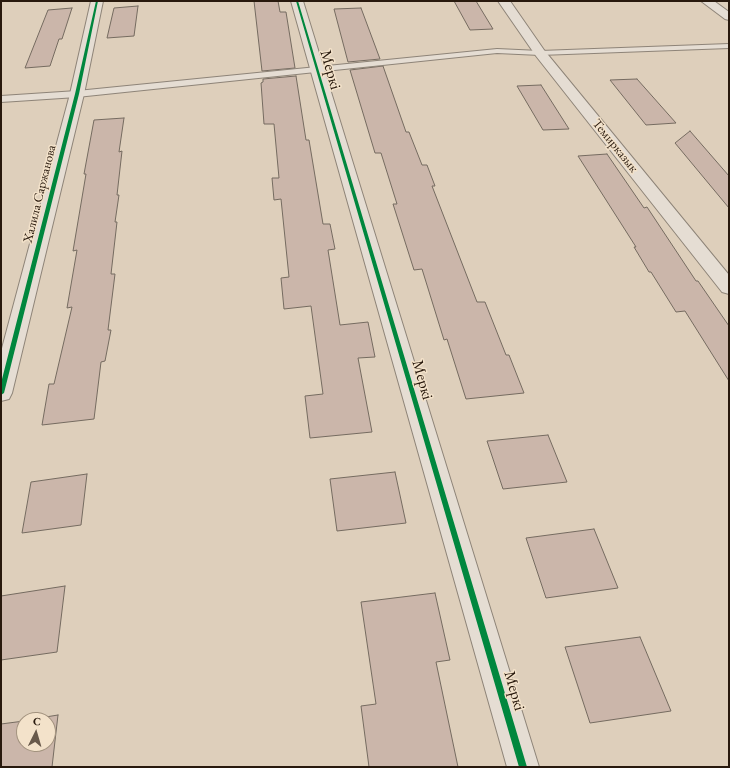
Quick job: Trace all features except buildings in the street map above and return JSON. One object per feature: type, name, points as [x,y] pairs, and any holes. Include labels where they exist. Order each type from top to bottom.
[{"type":"street","name":"Халила Саржанова","points":[[1,392],[77,94],[97,1]]},
{"type":"street","name":"Меркі","points":[[297,1],[523,767]]},
{"type":"street","name":"Темирказык","points":[[504,1],[540,53],[729,288]]},
{"type":"street","points":[[707,1],[729,17]]},
{"type":"lane","points":[[1,99],[77,94],[497,51],[540,53],[729,46]]},
{"type":"cycle path","points":[[1,393],[77,94],[97,1]]},
{"type":"cycle path","points":[[297,1],[523,767]]}]
